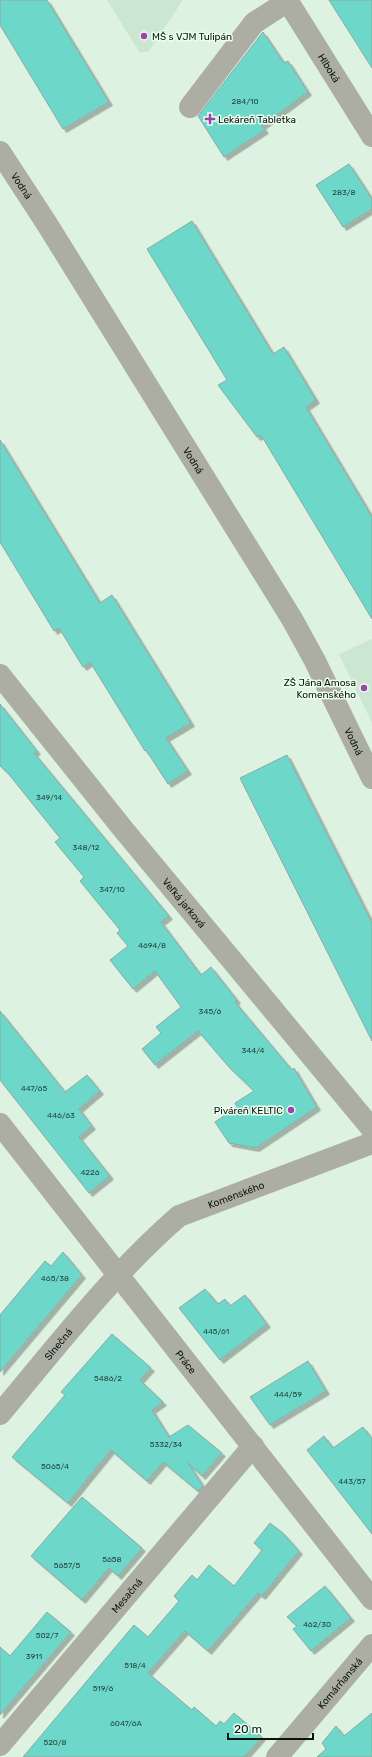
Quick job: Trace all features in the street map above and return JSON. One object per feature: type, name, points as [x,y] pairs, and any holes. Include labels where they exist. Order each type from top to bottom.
[{"type":"street","points":[[190,107],[254,23],[287,1]]},
{"type":"street","name":"Hlboká","points":[[287,1],[372,136]]},
{"type":"street","name":"Vodná","points":[[0,152],[47,224],[292,619],[315,661],[372,778]]},
{"type":"street","name":"Veľká jarková","points":[[0,675],[122,829],[372,1128]]},
{"type":"street","name":"Práce","points":[[0,1124],[372,1600]]},
{"type":"street","name":"Komenského","points":[[119,1276],[157,1236],[179,1216],[372,1142]]},
{"type":"street","name":"Slnečná","points":[[0,1414],[101,1294],[119,1276]]},
{"type":"street","name":"Mesačná","points":[[0,1745],[253,1446]]},
{"type":"street","name":"Komárňanská","points":[[277,1757],[372,1645]]},
{"type":"shaded area","name":"MŠ s VJM Tulipán","points":[[107,0],[183,0],[149,51],[140,53]]},
{"type":"shaded area","name":"ZŠ Jána Amosa Komenského","points":[[372,639],[372,723],[339,654]]},
{"type":"building","points":[[0,0],[47,0],[109,102],[63,129],[0,25]]},
{"type":"building","points":[[329,0],[372,0],[372,68]]},
{"type":"building","points":[[263,32],[284,63],[288,61],[308,92],[262,126],[265,130],[224,157],[198,116]]},
{"type":"building","points":[[349,164],[372,199],[372,209],[343,227],[316,185]]},
{"type":"building","points":[[192,221],[273,354],[284,347],[316,400],[306,407],[372,517],[372,619],[261,435],[257,437],[218,385],[227,380],[147,249]]},
{"type":"building","points":[[0,440],[100,603],[112,595],[191,723],[166,738],[188,771],[168,784],[146,750],[145,751],[90,662],[83,667],[59,628],[54,631],[0,542]]},
{"type":"building","points":[[0,704],[37,751],[34,753],[169,916],[161,922],[201,975],[211,967],[237,1000],[235,1002],[292,1070],[294,1068],[317,1107],[256,1148],[229,1143],[215,1122],[237,1107],[235,1103],[254,1091],[229,1067],[198,1031],[155,1065],[142,1049],[161,1033],[156,1027],[181,1007],[155,971],[133,989],[110,960],[128,946],[117,933],[120,930],[80,881],[84,877],[55,842],[60,838],[7,772],[0,766]]},
{"type":"building","points":[[287,755],[372,923],[372,1041],[240,778]]},
{"type":"building","points":[[0,1011],[65,1092],[87,1075],[100,1091],[79,1109],[92,1126],[79,1137],[110,1176],[89,1193],[0,1080]]},
{"type":"building","points":[[63,1252],[82,1275],[0,1372],[0,1315],[45,1261],[51,1266]]},
{"type":"building","points":[[205,1289],[218,1304],[225,1299],[230,1306],[245,1295],[267,1324],[220,1360],[179,1308]]},
{"type":"building","points":[[112,1334],[151,1368],[140,1380],[163,1402],[152,1410],[169,1437],[188,1425],[222,1453],[202,1476],[188,1463],[203,1486],[198,1491],[163,1462],[147,1481],[111,1450],[68,1503],[12,1457],[65,1395],[61,1392]]},
{"type":"building","points":[[308,1361],[326,1391],[270,1425],[250,1397]]},
{"type":"building","points":[[363,1427],[372,1439],[372,1534],[307,1450],[324,1436],[333,1448]]},
{"type":"building","points":[[82,1497],[142,1548],[118,1576],[109,1568],[82,1600],[31,1556]]},
{"type":"building","points":[[270,1523],[283,1533],[299,1551],[262,1596],[258,1593],[208,1651],[185,1631],[148,1673],[192,1710],[194,1707],[216,1726],[220,1721],[224,1724],[234,1713],[262,1737],[244,1757],[23,1757],[134,1625],[148,1637],[179,1601],[174,1596],[192,1575],[197,1580],[209,1565],[234,1586],[262,1550],[254,1543]]},
{"type":"building","points":[[325,1586],[351,1618],[311,1651],[293,1629],[297,1626],[287,1617]]},
{"type":"building","points":[[47,1612],[71,1632],[0,1715],[0,1647],[10,1656]]},
{"type":"building","points":[[372,1713],[372,1757],[317,1757],[326,1749],[322,1743],[336,1726],[344,1736]]},
{"type":"place","name":"MŠ s VJM Tulipán","points":[[144,36]]},
{"type":"place","name":"Lekáreň Tabletka","points":[[210,119]]},
{"type":"place","name":"ZŠ Jána Amosa Komenského","points":[[364,688]]},
{"type":"place","name":"Piváreň KELTIC","points":[[291,1110]]}]
